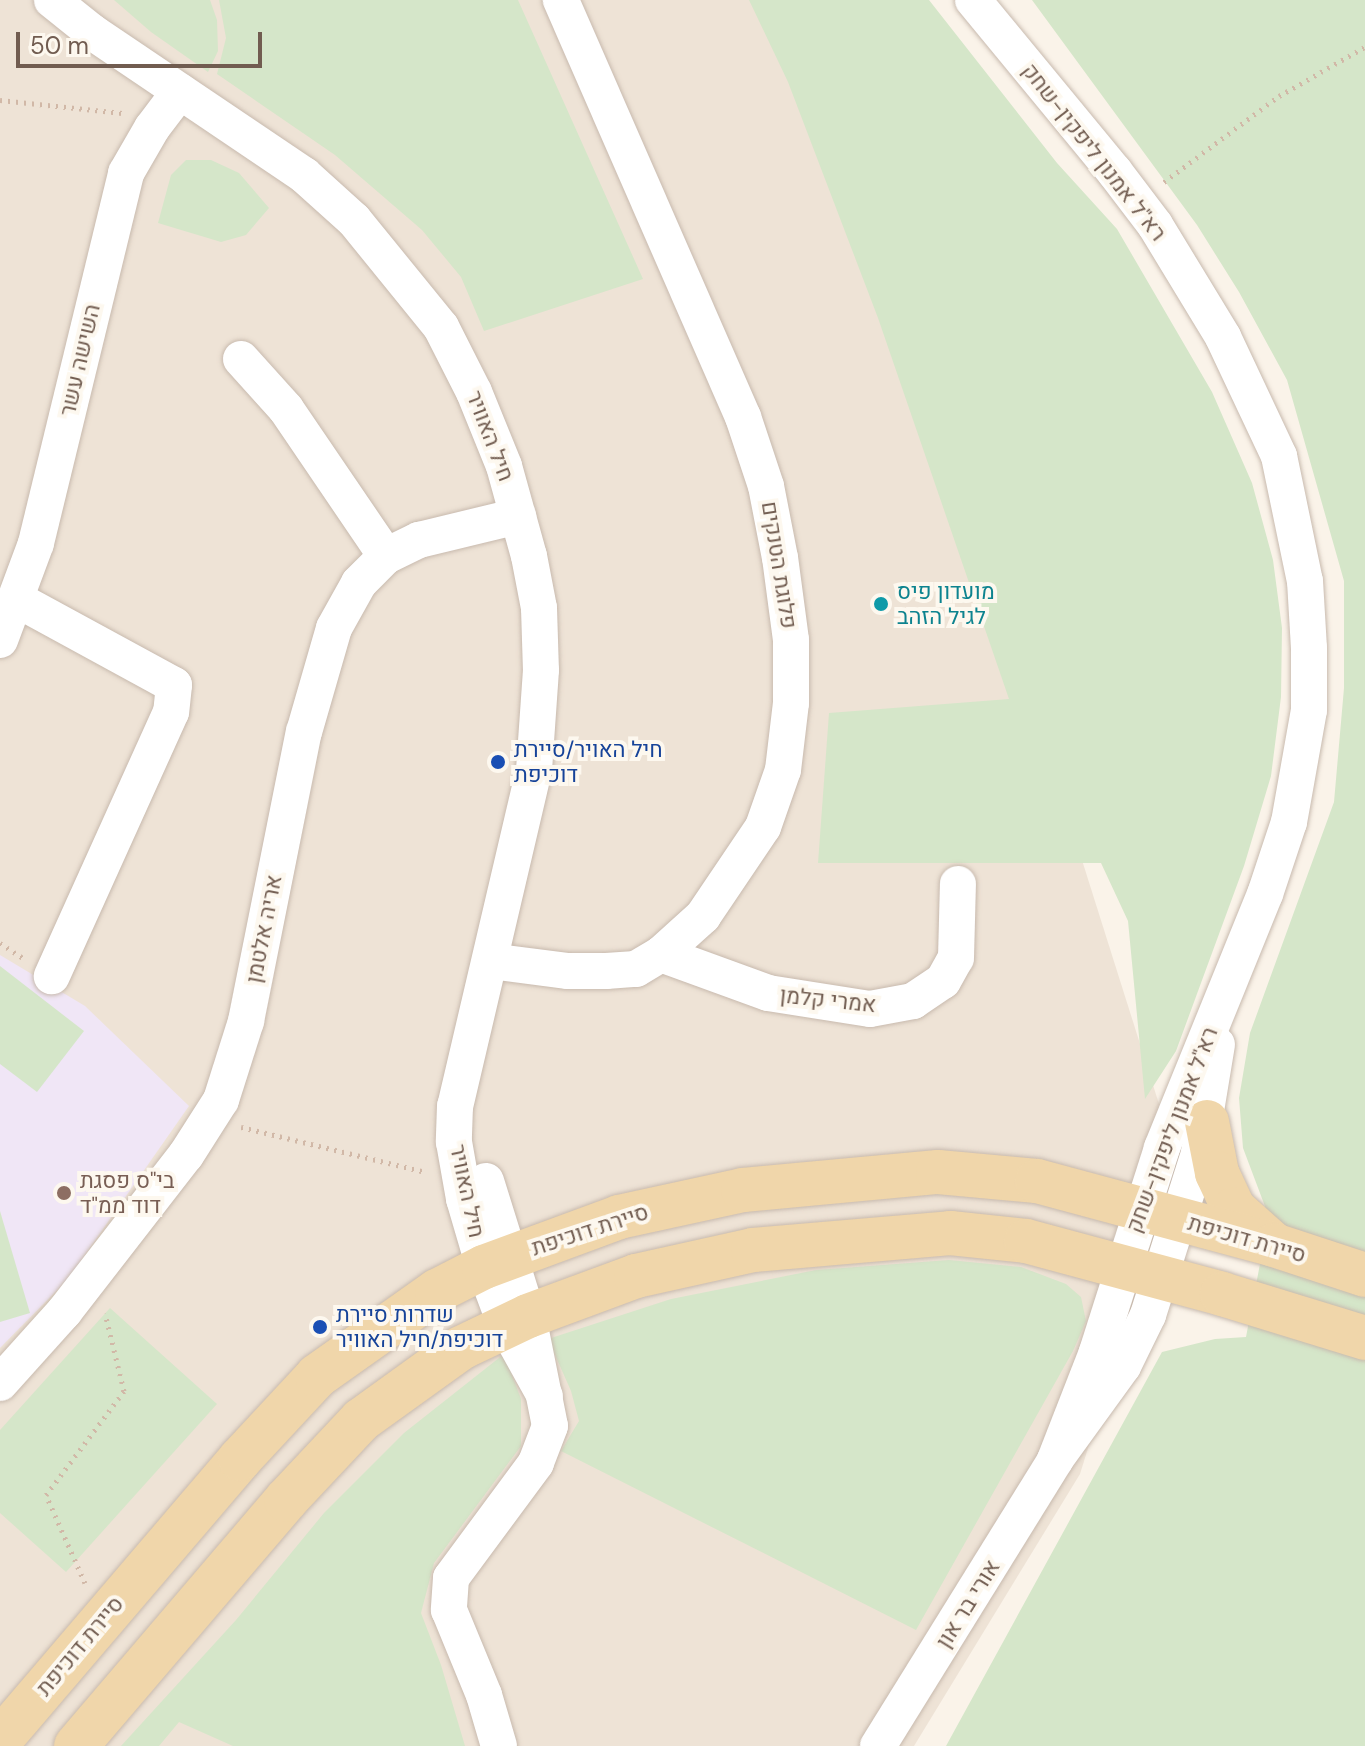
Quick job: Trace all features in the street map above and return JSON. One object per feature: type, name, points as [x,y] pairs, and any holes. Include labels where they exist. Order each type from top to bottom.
[{"type":"main road","points":[[1207,1122],[1217,1173],[1234,1209],[1274,1245]]},
{"type":"main road","name":"סיירת דוכיפת","points":[[0,1740],[240,1459],[317,1376],[437,1291],[496,1262],[619,1217],[743,1190],[938,1172],[1037,1181],[1274,1245],[1365,1275]]},
{"type":"main road","points":[[76,1746],[286,1500],[361,1420],[461,1348],[517,1321],[636,1276],[753,1250],[851,1239],[950,1233],[1026,1241],[1142,1271],[1365,1338]]},
{"type":"street","name":"חיל האוויר","points":[[52,0],[92,32],[170,104],[304,175],[354,220],[398,270],[441,327],[474,392],[504,466],[518,516],[539,608],[541,670],[534,770],[455,1106],[454,1142],[461,1180],[496,1262],[545,1396],[550,1426],[536,1463],[451,1578],[449,1610],[484,1695],[499,1746]]},
{"type":"street","name":"פלוגת הטנקים","points":[[490,961],[568,971],[606,971],[636,969],[661,954],[703,916],[763,827],[783,770],[791,703],[791,640],[766,486],[743,417],[561,0]]},
{"type":"street","name":"רא\"ל אמנון ליפקין-שחק","points":[[973,0],[1137,202],[1223,337],[1279,456],[1305,581],[1309,710],[1302,765],[1289,822],[1224,996],[1190,1075],[1160,1214],[1142,1271]]},
{"type":"street","name":"השישה עשר","points":[[0,640],[36,543],[126,173],[170,104]]},
{"type":"street","points":[[241,359],[286,409],[386,556]]},
{"type":"street","name":"אריה אלטמן","points":[[0,1383],[95,1272],[186,1155],[234,1070],[304,732],[334,628],[359,583],[386,556],[419,540],[518,516]]},
{"type":"street","points":[[16,599],[174,685],[171,712],[52,976]]},
{"type":"street","name":"אמרי קלמן","points":[[661,954],[768,993],[870,1009],[913,1001],[943,981],[956,958],[958,884]]},
{"type":"street","name":"רא\"ל אמנון ליפקין-שחק","points":[[1160,1214],[1207,1122],[1224,996]]},
{"type":"street","name":"חיל האוויר","points":[[469,1053],[496,1262]]},
{"type":"street","name":"אורי בר און","points":[[878,1746],[1055,1460],[1097,1352],[1142,1271]]},
{"type":"path","points":[[1137,202],[1279,96],[1365,47]]},
{"type":"path","points":[[0,100],[170,104]]},
{"type":"path","points":[[209,1119],[461,1180]]},
{"type":"path","points":[[95,1272],[124,1391],[46,1495],[102,1620]]},
{"type":"shaded area","points":[[0,0],[784,0],[1063,800],[1177,1161],[1080,1474],[914,1746],[0,1746]]},
{"type":"shaded area","name":"בי\"ס פסגת דוד ממ\"ד","points":[[0,955],[85,1006],[189,1106],[68,1279],[0,1348]]},
{"type":"green space","points":[[114,0],[210,0],[217,20],[218,51],[208,72],[151,32]]},
{"type":"green space","points":[[219,0],[518,0],[643,279],[484,331],[461,277],[422,230],[335,155],[217,74],[226,38]]},
{"type":"green space","points":[[749,0],[929,0],[1057,163],[1117,229],[1212,392],[1252,483],[1273,560],[1282,628],[1281,697],[1271,776],[1244,866],[1176,1051],[1145,1099],[1128,921],[1101,863],[818,863],[829,713],[1009,699],[878,318],[788,82]]},
{"type":"green space","points":[[1032,0],[1365,0],[1365,1746],[946,1746],[1162,1352],[1215,1339],[1246,1337],[1269,1217],[1243,1148],[1239,1098],[1250,1033],[1334,802],[1344,688],[1344,581],[1287,380],[1239,292],[1197,225]]},
{"type":"green space","points":[[186,160],[211,160],[239,173],[269,208],[246,235],[221,242],[158,223],[171,175]]},
{"type":"green space","points":[[0,966],[84,1031],[37,1092],[0,1064]]},
{"type":"green space","points":[[0,1211],[30,1313],[0,1322]]},
{"type":"green space","points":[[949,1260],[1021,1267],[1066,1284],[1081,1297],[1086,1321],[1073,1351],[916,1630],[561,1451],[579,1421],[571,1391],[548,1339],[671,1299],[816,1270]]},
{"type":"green space","points":[[110,1308],[217,1404],[66,1572],[0,1513],[0,1430]]},
{"type":"green space","points":[[504,1354],[521,1399],[521,1446],[434,1563],[421,1613],[441,1665],[465,1746],[233,1746],[179,1722],[159,1746],[121,1746],[236,1620],[324,1513],[404,1433]]},
{"type":"place","name":"מועדון פיס לגיל הזהב","points":[[881,604]]},
{"type":"place","name":"חיל האויר/סיירת דוכיפת","points":[[498,762]]},
{"type":"place","name":"בי\"ס פסגת דוד ממ\"ד","points":[[64,1193]]},
{"type":"place","name":"שדרות סיירת דוכיפת/חיל האוויר","points":[[320,1327]]}]
